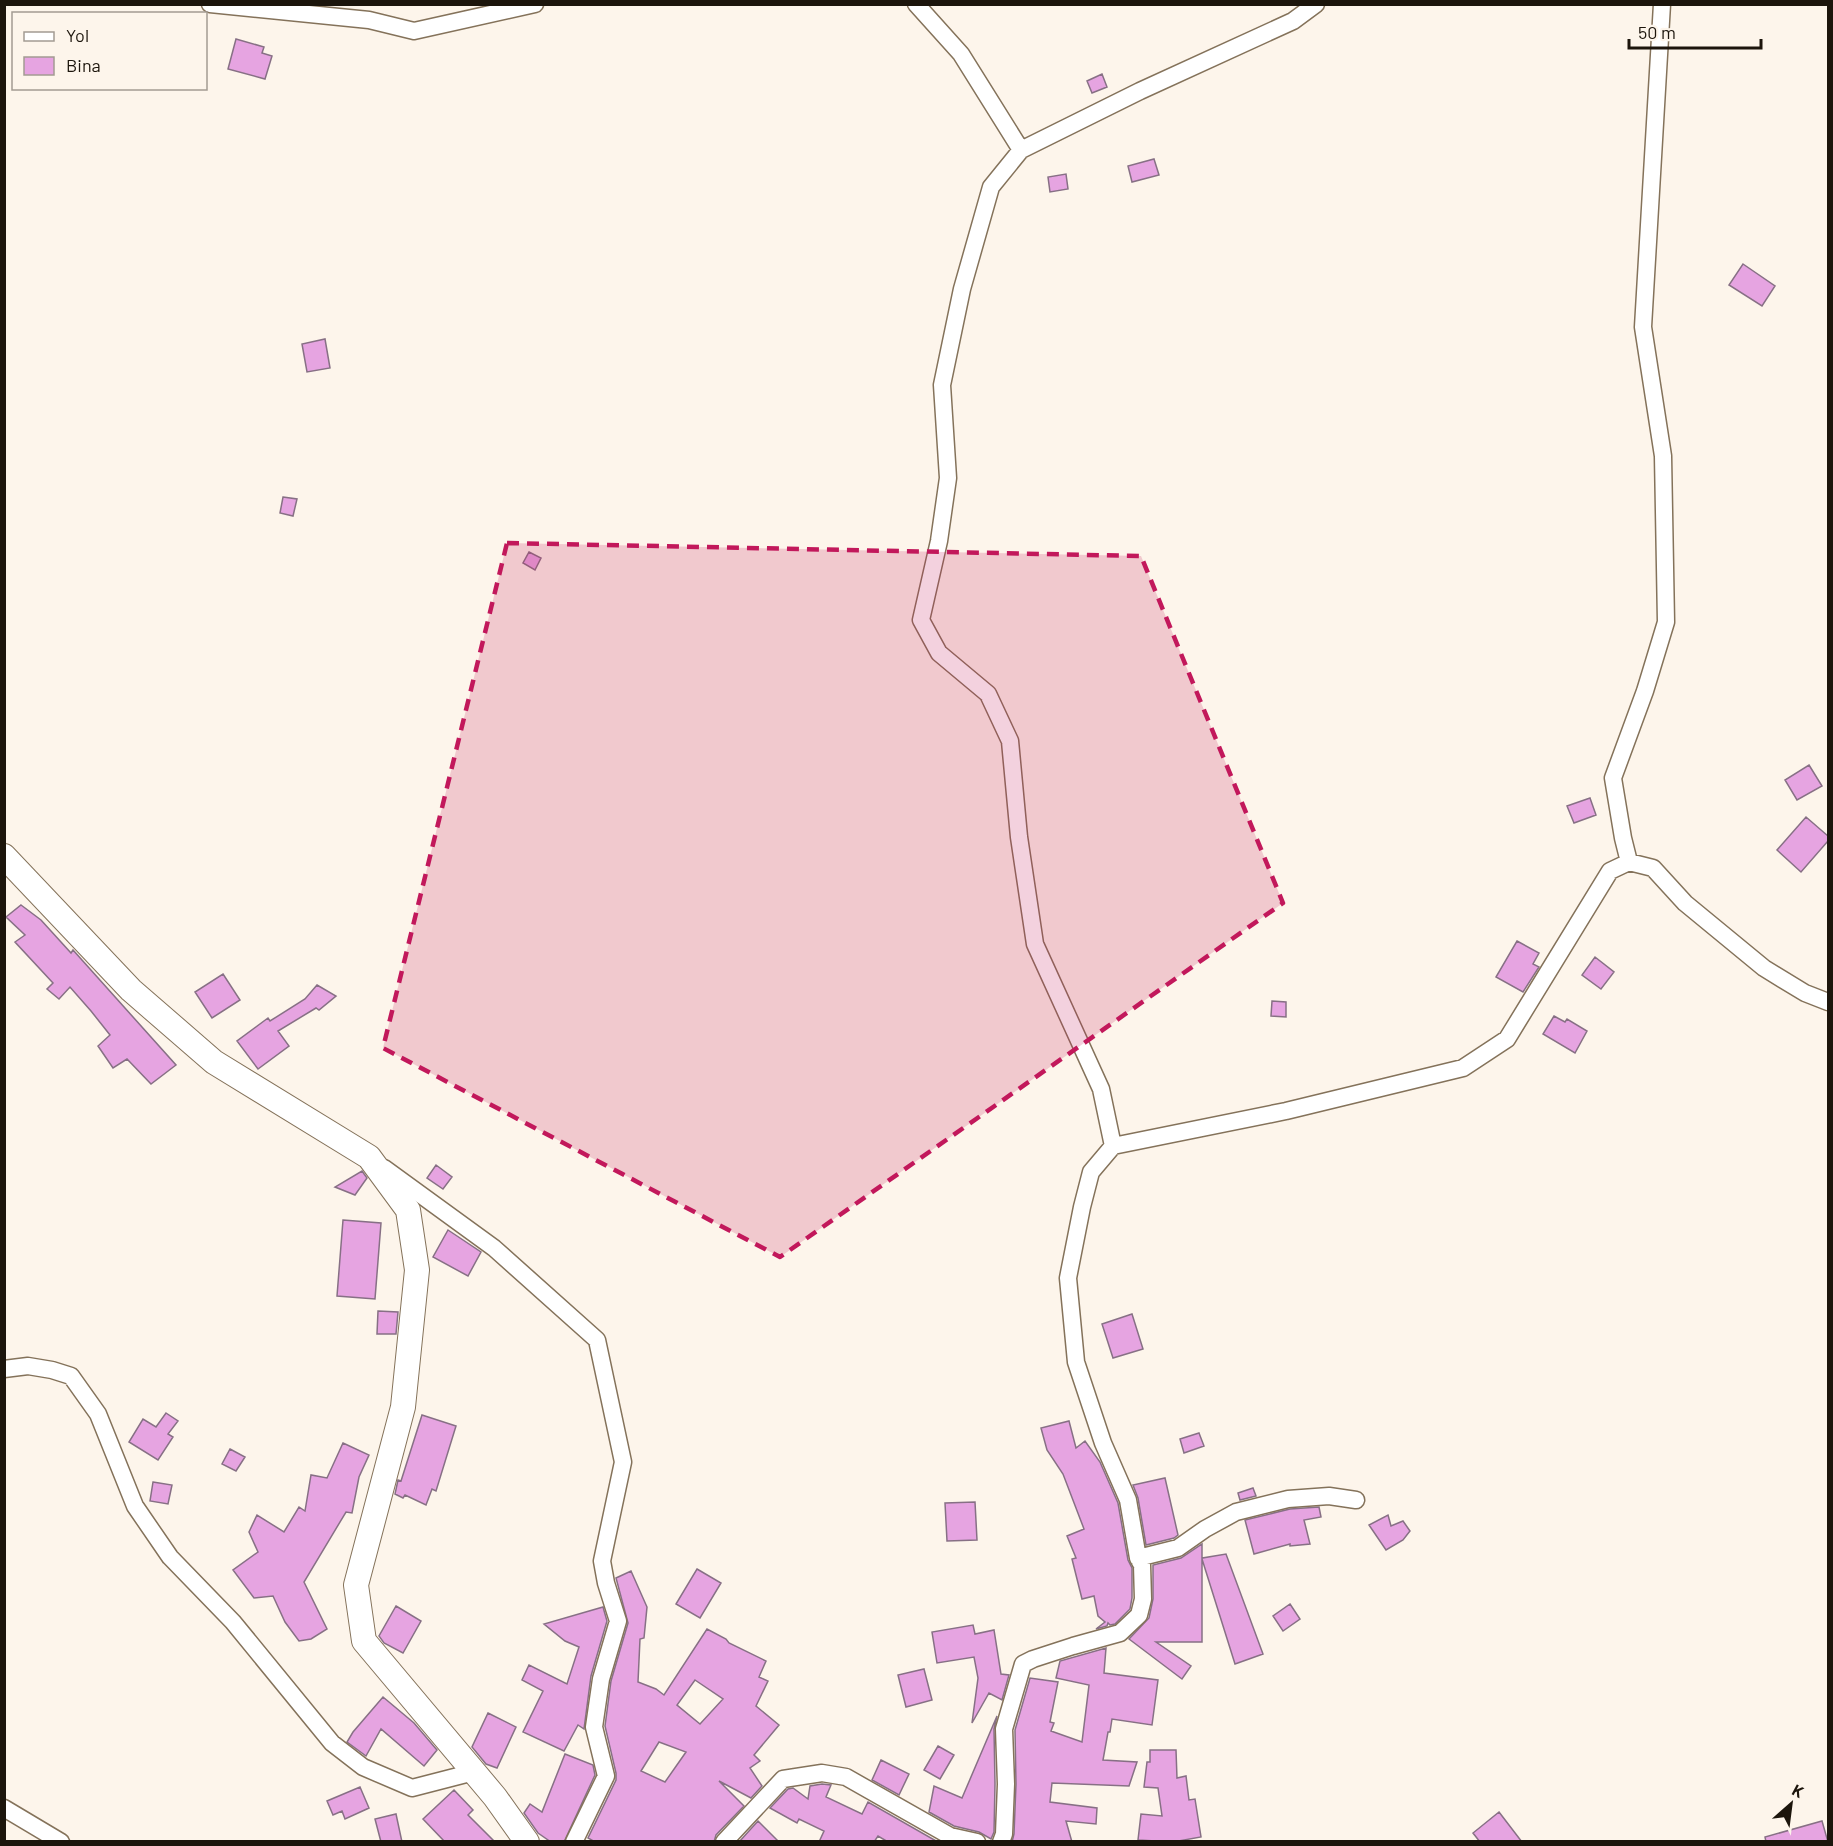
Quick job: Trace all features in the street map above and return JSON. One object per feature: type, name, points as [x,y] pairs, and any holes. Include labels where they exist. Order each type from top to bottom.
[{"type":"main road","points":[[4,856],[131,990],[214,1062],[369,1157],[408,1210],[417,1270],[403,1407],[356,1585],[364,1641],[495,1797],[527,1842]]},
{"type":"street","points":[[210,4],[369,20],[414,31],[535,4]]},
{"type":"street","points":[[916,4],[961,54],[1022,150]]},
{"type":"street","points":[[1113,1146],[1101,1089],[1035,944],[1019,837],[1010,741],[988,694],[939,653],[921,620],[939,541],[948,478],[942,386],[962,289],[991,187],[1022,150],[1140,91],[1293,21],[1316,4]]},
{"type":"street","points":[[1629,862],[1612,778],[1645,692],[1666,622],[1663,456],[1643,327],[1662,4]]},
{"type":"street","points":[[1001,1842],[1004,1834],[1006,1794],[1004,1729],[1023,1664],[1073,1646],[1120,1633],[1139,1615],[1143,1599],[1142,1565],[1138,1558],[1128,1500],[1103,1443],[1076,1362],[1068,1278],[1091,1172],[1113,1146],[1286,1111],[1463,1068],[1507,1039],[1610,871],[1629,862],[1653,868],[1685,903],[1764,968],[1805,993],[1828,1002]]},
{"type":"street","points":[[369,1157],[494,1248],[597,1340],[622,1462],[602,1561],[606,1583],[618,1621],[602,1679],[594,1727],[606,1776],[574,1842]]},
{"type":"street","points":[[4,1369],[28,1366],[71,1376],[98,1414],[135,1506],[170,1557],[233,1622],[332,1743],[363,1767],[412,1788],[474,1772]]},
{"type":"street","points":[[1138,1558],[1178,1548],[1204,1529],[1236,1512],[1288,1499],[1329,1497],[1356,1500]]},
{"type":"street","points":[[724,1842],[783,1779],[822,1773],[846,1777],[950,1839],[978,1842]]},
{"type":"street","points":[[4,1808],[61,1842]]},
{"type":"highlighted area","points":[[507,543],[1141,556],[1283,903],[780,1257],[383,1048]]},
{"type":"building","points":[[236,39],[264,47],[262,53],[272,56],[265,79],[228,69]]},
{"type":"building","points":[[1102,74],[1107,87],[1092,93],[1087,81]]},
{"type":"building","points":[[1154,159],[1159,175],[1132,182],[1128,166]]},
{"type":"building","points":[[1066,174],[1068,189],[1050,192],[1048,177]]},
{"type":"building","points":[[1743,264],[1775,286],[1762,306],[1729,285]]},
{"type":"building","points":[[325,339],[330,368],[307,372],[302,344]]},
{"type":"building","points":[[283,497],[297,499],[293,516],[280,513]]},
{"type":"building","points":[[529,552],[541,558],[535,570],[523,563]]},
{"type":"building","points":[[1809,765],[1822,786],[1797,800],[1785,780]]},
{"type":"building","points":[[1590,798],[1596,815],[1574,823],[1567,806]]},
{"type":"building","points":[[1806,817],[1828,836],[1828,841],[1801,872],[1777,850]]},
{"type":"building","points":[[21,905],[41,920],[71,953],[73,950],[176,1065],[151,1084],[127,1059],[113,1068],[98,1046],[110,1035],[70,987],[59,999],[47,989],[53,983],[15,942],[25,935],[6,917]]},
{"type":"building","points":[[1517,941],[1539,953],[1533,964],[1539,967],[1523,992],[1496,977]]},
{"type":"building","points":[[1595,957],[1614,972],[1601,989],[1582,975]]},
{"type":"building","points":[[223,974],[240,1000],[212,1018],[195,992]]},
{"type":"building","points":[[317,985],[336,996],[319,1010],[316,1008],[278,1031],[289,1046],[258,1069],[237,1041],[268,1018],[270,1021],[305,999]]},
{"type":"building","points":[[1272,1001],[1286,1002],[1286,1017],[1271,1016]]},
{"type":"building","points":[[1554,1016],[1565,1022],[1567,1019],[1587,1031],[1575,1053],[1543,1034]]},
{"type":"building","points":[[436,1165],[452,1177],[443,1189],[427,1178]]},
{"type":"building","points":[[362,1171],[367,1178],[355,1195],[335,1187]]},
{"type":"building","points":[[343,1220],[381,1223],[375,1299],[337,1296]]},
{"type":"building","points":[[448,1230],[481,1252],[468,1276],[433,1257]]},
{"type":"building","points":[[378,1311],[398,1312],[396,1334],[377,1334]]},
{"type":"building","points":[[1132,1314],[1143,1349],[1113,1358],[1102,1324]]},
{"type":"building","points":[[166,1413],[178,1421],[168,1434],[173,1437],[158,1460],[129,1442],[143,1419],[156,1427]]},
{"type":"building","points":[[422,1415],[456,1426],[436,1491],[432,1489],[426,1505],[405,1495],[403,1498],[395,1494]]},
{"type":"building","points":[[1069,1421],[1076,1448],[1085,1441],[1100,1462],[1118,1503],[1128,1560],[1132,1568],[1130,1609],[1115,1624],[1108,1623],[1107,1626],[1096,1629],[1105,1622],[1098,1616],[1094,1596],[1082,1599],[1072,1559],[1076,1558],[1067,1536],[1084,1529],[1063,1474],[1047,1450],[1041,1428]]},
{"type":"building","points":[[1199,1433],[1204,1446],[1184,1453],[1180,1439]]},
{"type":"building","points":[[343,1443],[369,1455],[359,1477],[352,1513],[346,1512],[304,1582],[327,1629],[311,1639],[299,1641],[285,1622],[273,1596],[254,1598],[233,1570],[258,1552],[249,1532],[257,1515],[284,1532],[299,1507],[305,1511],[311,1475],[327,1478]]},
{"type":"building","points":[[230,1449],[245,1457],[236,1471],[222,1464]]},
{"type":"building","points":[[1165,1478],[1178,1535],[1146,1545],[1138,1498],[1133,1485]]},
{"type":"building","points":[[153,1482],[172,1485],[168,1504],[150,1501]]},
{"type":"building","points":[[1253,1488],[1256,1496],[1240,1500],[1238,1493]]},
{"type":"building","points":[[975,1502],[977,1540],[947,1541],[945,1503]]},
{"type":"building","points":[[1319,1507],[1321,1517],[1304,1520],[1310,1544],[1290,1546],[1290,1544],[1254,1554],[1245,1520],[1290,1509]]},
{"type":"building","points":[[1388,1515],[1391,1526],[1403,1521],[1410,1531],[1403,1540],[1386,1550],[1369,1525]]},
{"type":"building","points":[[1202,1544],[1202,1558],[1226,1554],[1263,1654],[1235,1664],[1202,1559],[1202,1642],[1156,1642],[1191,1666],[1182,1679],[1129,1639],[1149,1618],[1153,1599],[1153,1565],[1181,1558]]},
{"type":"building","points":[[697,1569],[721,1583],[700,1618],[676,1604]]},
{"type":"building","points":[[631,1571],[647,1607],[644,1638],[640,1639],[638,1682],[664,1695],[707,1629],[729,1643],[766,1661],[759,1677],[768,1681],[756,1706],[779,1725],[754,1755],[760,1761],[750,1768],[762,1786],[751,1798],[719,1781],[744,1806],[716,1835],[714,1842],[595,1842],[588,1838],[616,1780],[605,1726],[611,1681],[628,1623],[616,1578]],"holes":[[[695,1680],[723,1699],[700,1724],[677,1705]],[[659,1742],[686,1752],[665,1782],[641,1771]]]},
{"type":"building","points":[[1290,1604],[1300,1619],[1283,1631],[1273,1616]]},
{"type":"building","points":[[396,1606],[421,1621],[403,1653],[384,1643],[379,1636]]},
{"type":"building","points":[[603,1607],[607,1621],[591,1676],[584,1729],[578,1725],[564,1751],[523,1732],[543,1691],[522,1680],[529,1665],[567,1684],[579,1647],[565,1641],[544,1624]]},
{"type":"building","points":[[973,1625],[975,1634],[994,1630],[1001,1674],[1009,1675],[1002,1700],[989,1693],[972,1723],[978,1678],[974,1657],[937,1663],[932,1632]]},
{"type":"building","points":[[1106,1648],[1104,1673],[1158,1680],[1152,1725],[1112,1719],[1110,1732],[1108,1732],[1103,1760],[1137,1762],[1129,1786],[1052,1783],[1050,1802],[1097,1808],[1096,1824],[1066,1821],[1072,1842],[1012,1842],[1016,1784],[1015,1730],[1030,1678],[1058,1682],[1050,1722],[1054,1723],[1051,1731],[1082,1742],[1089,1685],[1056,1678],[1060,1661]]},
{"type":"building","points":[[924,1669],[932,1700],[906,1707],[898,1675]]},
{"type":"building","points":[[383,1697],[414,1723],[437,1750],[424,1766],[381,1729],[366,1756],[347,1742]]},
{"type":"building","points":[[488,1713],[516,1727],[497,1768],[486,1764],[472,1747]]},
{"type":"building","points":[[997,1716],[994,1729],[994,1832],[991,1839],[979,1832],[954,1826],[929,1812],[934,1786],[962,1798]]},
{"type":"building","points":[[938,1746],[954,1755],[940,1779],[924,1770]]},
{"type":"building","points":[[1150,1750],[1176,1750],[1177,1778],[1186,1776],[1189,1800],[1195,1799],[1201,1837],[1173,1842],[1138,1840],[1141,1814],[1162,1816],[1158,1788],[1144,1787],[1147,1762],[1150,1762]]},
{"type":"building","points":[[565,1754],[593,1765],[595,1775],[564,1842],[551,1842],[538,1833],[524,1813],[530,1804],[542,1812]]},
{"type":"building","points":[[881,1760],[909,1774],[899,1795],[872,1780]]},
{"type":"building","points":[[831,1785],[826,1797],[862,1814],[868,1802],[938,1842],[888,1842],[878,1836],[874,1842],[819,1842],[824,1831],[799,1819],[797,1823],[770,1808],[788,1789],[793,1788],[808,1799],[810,1786]]},
{"type":"building","points":[[360,1787],[369,1808],[345,1819],[342,1811],[333,1815],[327,1801]]},
{"type":"building","points":[[454,1790],[473,1810],[468,1815],[495,1842],[445,1842],[423,1819]]},
{"type":"building","points":[[1499,1812],[1522,1842],[1480,1842],[1473,1833]]},
{"type":"building","points":[[396,1814],[402,1842],[381,1842],[375,1819]]},
{"type":"building","points":[[758,1821],[779,1842],[739,1842]]},
{"type":"building","points":[[1822,1821],[1828,1842],[1766,1842],[1765,1837]]}]
